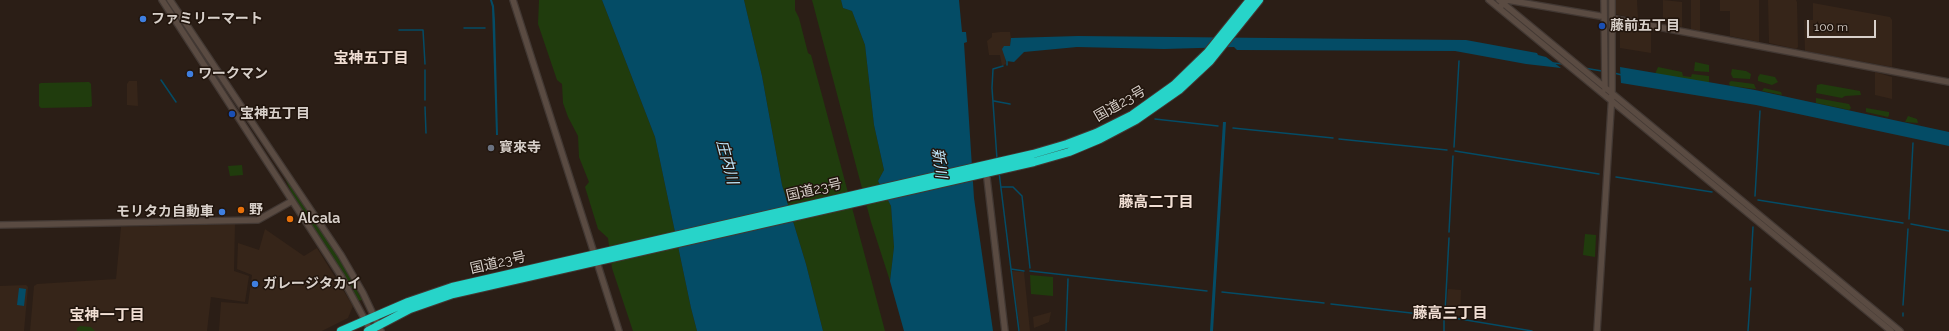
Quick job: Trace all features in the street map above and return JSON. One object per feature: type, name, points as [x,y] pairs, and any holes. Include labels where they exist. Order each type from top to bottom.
[{"type":"highway","name":"国道23号","points":[[1212,53],[1227,30],[1250,0]]},
{"type":"highway","name":"国道23号","points":[[340,331],[431,293],[472,286],[994,167],[1096,133],[1132,115],[1176,88],[1237,30],[1260,0]]},
{"type":"highway","points":[[1246,18],[1264,0]]},
{"type":"highway","name":"国道23号","points":[[370,331],[379,328],[432,300],[472,286]]},
{"type":"street","points":[[162,0],[341,276],[370,331]]},
{"type":"street","points":[[170,0],[336,249],[363,293],[379,328]]},
{"type":"street","points":[[513,0],[618,331]]},
{"type":"street","points":[[1489,0],[1500,4],[1566,55],[1590,76],[1605,86],[1900,331]]},
{"type":"street","points":[[1500,4],[1507,0],[1600,16]]},
{"type":"street","points":[[1604,0],[1605,95]]},
{"type":"street","points":[[1597,331],[1612,93],[1612,0]]},
{"type":"street","points":[[1500,4],[1554,53],[1891,331]]},
{"type":"street","points":[[1616,19],[1949,82]]},
{"type":"street","points":[[984,169],[1005,331]]},
{"type":"street","points":[[0,225],[258,220],[292,201]]},
{"type":"shaded area","points":[[1616,0],[1637,0],[1638,19],[1615,14]]},
{"type":"shaded area","points":[[1663,0],[1682,2],[1682,27],[1663,23]]},
{"type":"shaded area","points":[[1691,0],[1700,0],[1700,31],[1691,29]]},
{"type":"shaded area","points":[[1720,0],[1759,0],[1759,42],[1730,36],[1730,11],[1720,11]]},
{"type":"shaded area","points":[[1768,0],[1796,0],[1798,47],[1796,49],[1769,43]]},
{"type":"shaded area","points":[[1813,3],[1890,17],[1892,20],[1892,67],[1805,51],[1804,20],[1813,20]]},
{"type":"shaded area","points":[[1620,25],[1651,30],[1651,53],[1620,48]]},
{"type":"shaded area","points":[[1010,32],[1011,38],[1010,46],[1006,46],[1004,51],[1006,64],[1002,66],[1000,55],[989,55],[987,41],[992,37],[992,33]]},
{"type":"shaded area","points":[[1875,72],[1892,77],[1892,99],[1875,95]]},
{"type":"shaded area","points":[[129,81],[137,81],[138,106],[127,105],[127,84]]},
{"type":"shaded area","points":[[235,224],[234,271],[249,276],[245,302],[211,297],[207,331],[30,331],[34,286],[37,284],[116,279],[121,227]]},
{"type":"shaded area","points":[[265,229],[304,256],[317,248],[353,306],[348,318],[322,331],[219,331],[221,302],[248,304],[252,275],[237,269],[238,243],[259,250]]},
{"type":"shaded area","points":[[1012,271],[1024,272],[1030,331],[1020,331]]},
{"type":"shaded area","points":[[26,285],[28,287],[24,331],[0,331],[0,286]]},
{"type":"shaded area","points":[[1448,289],[1461,290],[1460,316],[1446,314]]},
{"type":"shaded area","points":[[1051,312],[1049,322],[1034,328],[1033,317]]},
{"type":"green space","points":[[539,0],[602,0],[655,137],[697,331],[633,331],[612,268],[608,238],[598,229],[585,187],[589,182],[579,157],[578,136],[568,117],[563,103],[562,84],[557,80],[538,24]]},
{"type":"green space","points":[[744,0],[795,0],[795,10],[799,18],[808,53],[811,55],[885,331],[823,331],[806,264],[782,185],[762,76]]},
{"type":"green space","points":[[812,0],[841,0],[843,8],[852,11],[865,45],[874,125],[884,170],[878,181],[891,206],[894,247],[890,281],[871,222]]},
{"type":"green space","points":[[1695,62],[1709,65],[1709,72],[1694,71]]},
{"type":"green space","points":[[1658,67],[1682,72],[1683,76],[1691,77],[1692,74],[1709,76],[1709,83],[1655,74]]},
{"type":"green space","points":[[1732,69],[1746,71],[1751,74],[1750,79],[1733,78],[1731,74]]},
{"type":"green space","points":[[1760,74],[1775,77],[1778,82],[1772,85],[1758,81]]},
{"type":"green space","points":[[1731,81],[1754,84],[1756,89],[1730,86],[1729,83]]},
{"type":"green space","points":[[89,82],[91,84],[92,106],[90,107],[41,108],[39,106],[39,84],[41,83]]},
{"type":"green space","points":[[1821,84],[1860,91],[1861,95],[1845,96],[1842,98],[1816,93],[1817,85]]},
{"type":"green space","points":[[1764,88],[1781,92],[1782,95],[1762,91]]},
{"type":"green space","points":[[1816,98],[1849,104],[1851,108],[1849,110],[1816,103]]},
{"type":"green space","points":[[1866,108],[1889,112],[1889,115],[1888,117],[1866,112]]},
{"type":"green space","points":[[1908,116],[1917,119],[1918,123],[1905,122]]},
{"type":"green space","points":[[242,165],[243,175],[230,176],[228,166]]},
{"type":"green space","points":[[284,176],[340,258],[362,300],[358,301],[292,194]]},
{"type":"green space","points":[[1585,234],[1596,235],[1595,257],[1583,255]]},
{"type":"green space","points":[[1030,275],[1053,277],[1053,296],[1031,294]]},
{"type":"green space","points":[[80,326],[91,327],[95,331],[77,331],[77,328]]},
{"type":"water","points":[[490,0],[492,0],[494,6],[495,21],[498,135],[496,135],[492,7]]},
{"type":"water","name":"庄内川","points":[[602,0],[744,0],[762,76],[782,185],[806,264],[823,331],[697,331],[655,137]]},
{"type":"water","name":"新川","points":[[841,0],[959,0],[962,32],[966,32],[967,42],[964,43],[974,198],[993,331],[904,331],[890,281],[894,247],[891,206],[878,181],[884,170],[874,125],[865,45],[852,11],[843,8]]},
{"type":"water","points":[[1078,36],[1466,40],[1537,53],[1538,55],[1546,57],[1561,68],[1526,64],[1455,51],[1237,50],[1234,47],[1164,49],[1077,47],[1024,52],[1014,62],[1006,61],[1002,49],[1004,46],[1010,46],[1011,38]]},
{"type":"water","points":[[1620,67],[1755,90],[1949,132],[1949,146],[1756,105],[1621,83]]},
{"type":"water","points":[[1223,122],[1226,122],[1213,331],[1210,331]]},
{"type":"water","points":[[19,288],[26,289],[24,306],[17,305]]},
{"type":"waterway","points":[[464,28],[485,28]]},
{"type":"waterway","points":[[399,30],[423,30],[425,64]]},
{"type":"waterway","points":[[1007,59],[1007,65]]},
{"type":"waterway","points":[[1454,147],[1459,61]]},
{"type":"waterway","points":[[1553,63],[1563,64]]},
{"type":"waterway","points":[[997,159],[992,88],[993,69],[1003,66]]},
{"type":"waterway","points":[[1584,68],[1602,71]]},
{"type":"waterway","points":[[425,70],[425,100]]},
{"type":"waterway","points":[[1614,73],[1622,75]]},
{"type":"waterway","points":[[161,80],[176,102]]},
{"type":"waterway","points":[[994,101],[1010,104]]},
{"type":"waterway","points":[[425,107],[426,133]]},
{"type":"waterway","points":[[1755,196],[1760,111]]},
{"type":"waterway","points":[[1155,119],[1218,126]]},
{"type":"waterway","points":[[1233,128],[1333,138]]},
{"type":"waterway","points":[[1339,139],[1447,150]]},
{"type":"waterway","points":[[1909,219],[1913,143]]},
{"type":"waterway","points":[[1455,151],[1599,174]]},
{"type":"waterway","points":[[1449,232],[1453,156]]},
{"type":"waterway","points":[[999,172],[1011,269],[1024,271]]},
{"type":"waterway","points":[[1616,177],[1712,192]]},
{"type":"waterway","points":[[1002,187],[1013,187],[1022,196],[1030,268]]},
{"type":"waterway","points":[[1758,200],[1903,223]]},
{"type":"waterway","points":[[1911,224],[1949,231]]},
{"type":"waterway","points":[[1750,280],[1753,227]]},
{"type":"waterway","points":[[1903,305],[1908,229]]},
{"type":"waterway","points":[[1445,312],[1449,238]]},
{"type":"waterway","points":[[1011,269],[1019,331]]},
{"type":"waterway","points":[[1030,271],[1207,291]]},
{"type":"waterway","points":[[1066,331],[1068,279]]},
{"type":"waterway","points":[[1748,331],[1751,288]]},
{"type":"waterway","points":[[1222,292],[1324,303]]},
{"type":"waterway","points":[[1331,304],[1438,316]]},
{"type":"waterway","points":[[1448,317],[1532,331]]},
{"type":"waterway","points":[[1444,319],[1444,331]]},
{"type":"place","name":"ファミリーマート","points":[[143,19]]},
{"type":"place","name":"藤前五丁目","points":[[1602,26]]},
{"type":"place","name":"ワークマン","points":[[190,74]]},
{"type":"place","name":"宝神五丁目","points":[[232,114]]},
{"type":"place","name":"寳來寺","points":[[491,148]]},
{"type":"place","name":"野","points":[[241,210]]},
{"type":"place","name":"モリタカ自動車","points":[[222,212]]},
{"type":"place","name":"Alcala","points":[[290,219]]},
{"type":"place","name":"ガレージタカイ","points":[[255,284]]},
{"type":"district","name":"宝神五丁目","points":[[371,58]]},
{"type":"district","name":"藤高二丁目","points":[[1156,202]]},
{"type":"district","name":"藤高三丁目","points":[[1450,313]]},
{"type":"district","name":"宝神一丁目","points":[[107,315]]}]
